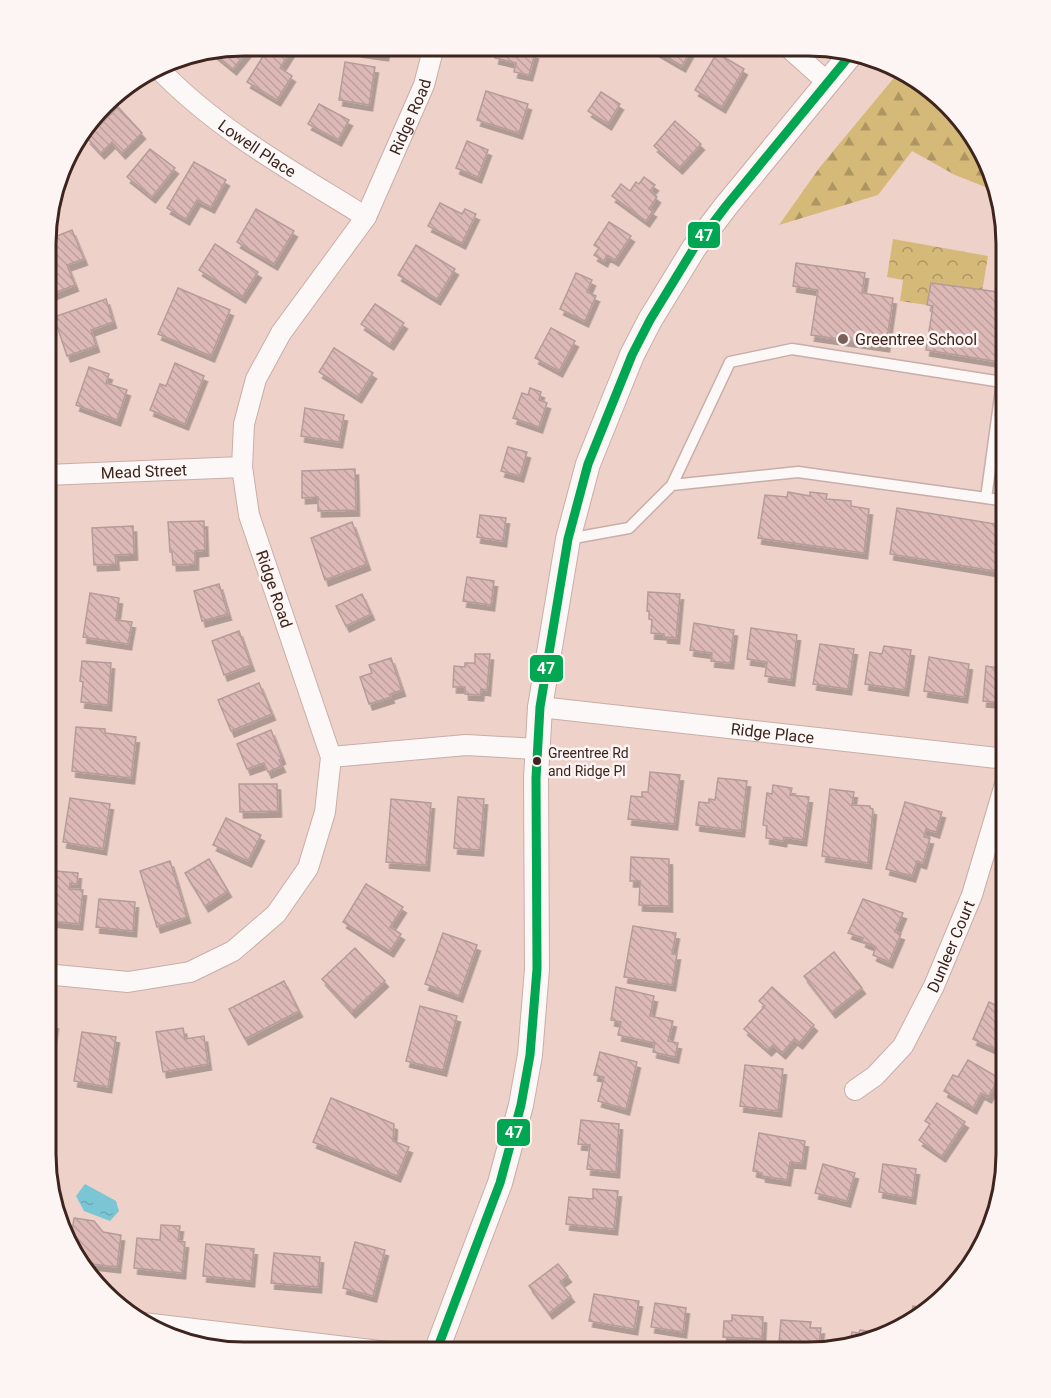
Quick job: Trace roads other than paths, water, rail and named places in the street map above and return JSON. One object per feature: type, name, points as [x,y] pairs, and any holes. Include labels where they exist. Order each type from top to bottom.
[{"type":"street","name":"Ridge Road","points":[[55,975],[128,982],[190,972],[233,951],[276,915],[308,868],[325,812],[331,757],[249,515],[242,467],[244,424],[256,379],[281,333],[366,217],[424,85],[432,56]]},
{"type":"street","points":[[798,56],[827,82]]},
{"type":"street","points":[[440,1342],[500,1183],[521,1105],[528,1065],[537,969],[537,749],[540,707],[568,539],[588,464],[618,386],[650,320],[700,240],[846,60]]},
{"type":"street","name":"Lowell Place","points":[[163,74],[177,88],[246,142],[366,217]]},
{"type":"street","name":"Mead Street","points":[[55,475],[242,467]]},
{"type":"street","name":"Ridge Place","points":[[540,707],[995,758]]},
{"type":"street","points":[[331,757],[466,745],[537,749]]},
{"type":"street","name":"Dunleer Court","points":[[855,1090],[875,1076],[903,1046],[934,986],[972,895],[995,817]]},
{"type":"street","points":[[168,1326],[304,1342]]},
{"type":"lane","points":[[568,539],[629,528],[672,485],[730,362],[792,348],[996,381]]},
{"type":"lane","points":[[986,498],[996,427]]},
{"type":"lane","points":[[672,485],[798,472],[996,499]]},
{"type":"water","points":[[85,1184],[116,1201],[119,1211],[110,1221],[84,1211],[76,1196]]},
{"type":"place","name":"Greentree School","points":[[843,339]]},
{"type":"place","name":"Greentree Rd and Ridge Pl","points":[[537,761]]}]
